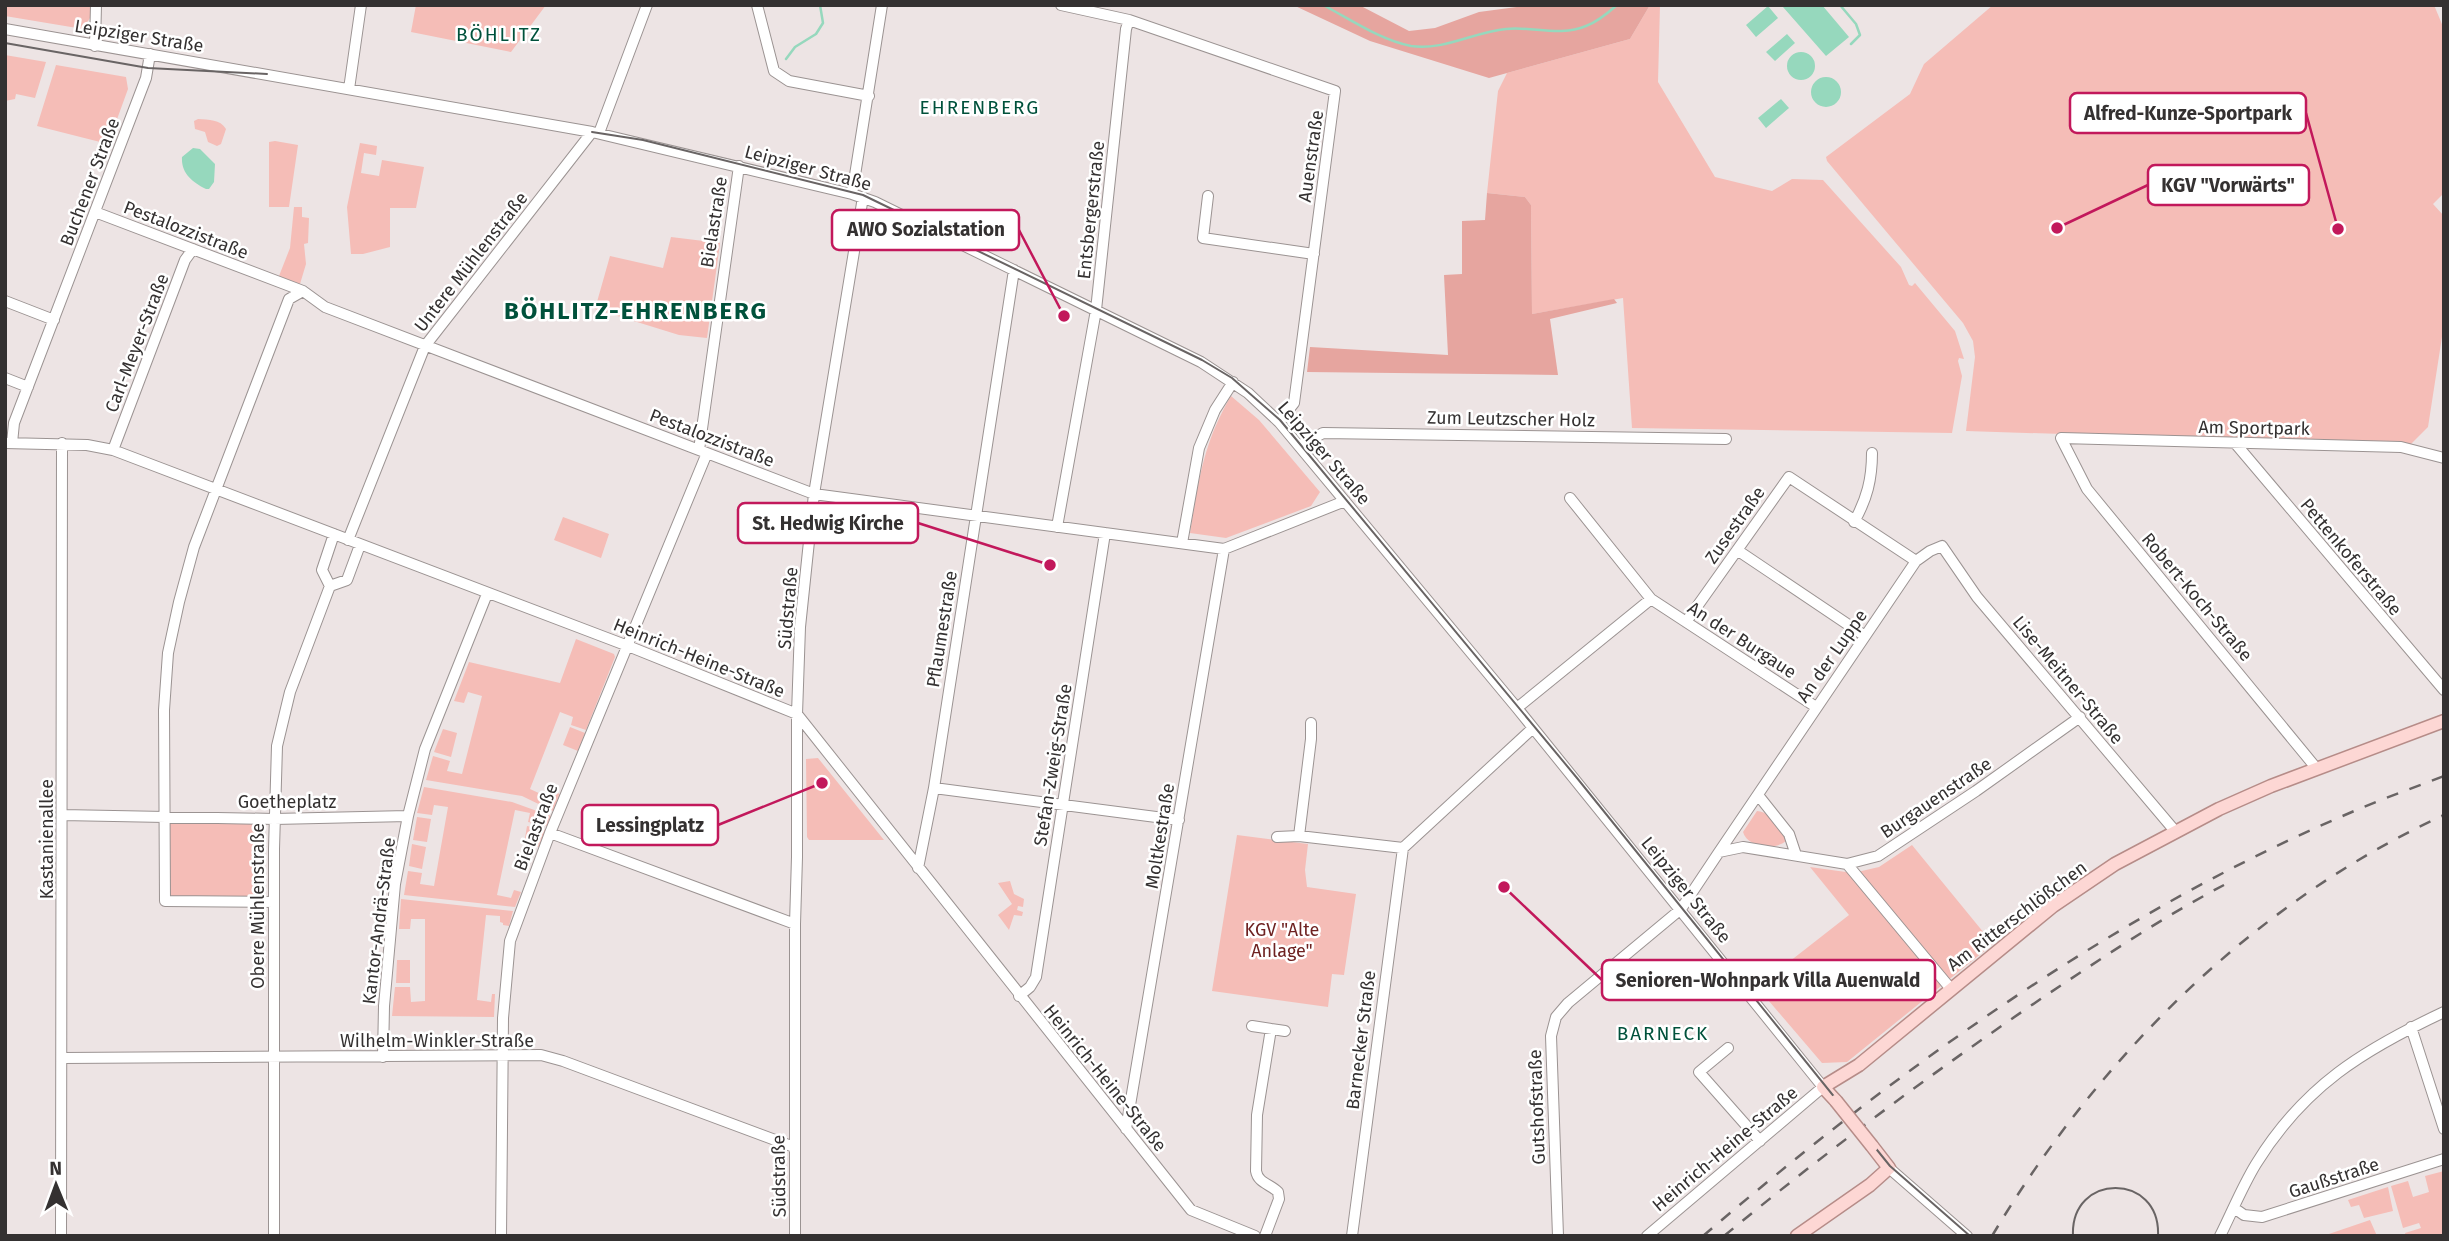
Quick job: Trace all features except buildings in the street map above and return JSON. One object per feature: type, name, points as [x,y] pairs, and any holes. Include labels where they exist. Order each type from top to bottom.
[{"type":"main road","name":"Am Ritterschlößchen","points":[[1824,1087],[1859,1065],[2053,906],[2115,864],[2175,831],[2271,786],[2444,721]]},
{"type":"main road","points":[[1797,1236],[1870,1185],[1889,1168],[1824,1087]]},
{"type":"street","points":[[95,46],[96,5]]},
{"type":"street","points":[[349,89],[361,5]]},
{"type":"street","name":"Untere Mühlenstraße","points":[[348,540],[425,346],[595,132],[648,5]]},
{"type":"street","points":[[757,5],[775,71],[789,81],[869,96]]},
{"type":"street","name":"Südstraße","points":[[795,1236],[795,924],[800,628],[814,494],[858,195],[882,5]]},
{"type":"street","name":"Auenstraße","points":[[1061,5],[1106,9],[1129,20],[1335,91],[1294,403],[1279,422]]},
{"type":"street","name":"Entsbergerstraße","points":[[1057,527],[1096,310],[1129,20]]},
{"type":"street","name":"Leipziger Straße","points":[[5,29],[595,132],[858,195],[1201,362],[1233,382],[1279,422],[1534,728],[1824,1087]]},
{"type":"street","name":"Buchener Straße","points":[[9,443],[14,423],[146,78],[150,54]]},
{"type":"street","name":"Bielastraße","points":[[502,1236],[504,999],[510,941],[550,833],[628,646],[703,451],[739,166]]},
{"type":"street","points":[[1208,196],[1203,238],[1314,254]]},
{"type":"street","name":"Pestalozzistraße","points":[[95,212],[303,291],[325,307],[814,494],[1224,548],[1345,501]]},
{"type":"street","name":"Carl-Meyer-Straße","points":[[113,450],[192,249]]},
{"type":"street","name":"Pflaumestraße","points":[[918,868],[934,788],[1014,270]]},
{"type":"street","points":[[274,902],[165,901],[164,710],[168,653],[178,602],[194,547],[289,299],[303,291]]},
{"type":"street","points":[[5,301],[54,320]]},
{"type":"street","points":[[5,378],[28,387]]},
{"type":"street","points":[[1182,543],[1199,447],[1215,410],[1233,382]]},
{"type":"street","name":"Zum Leutzscher Holz","points":[[1298,446],[1323,433],[1726,439]]},
{"type":"street","name":"Am Sportpark","points":[[2061,439],[2401,447],[2444,458]]},
{"type":"street","name":"Robert-Koch-Straße","points":[[2061,439],[2087,489],[2317,769]]},
{"type":"street","name":"Heinrich-Heine-Straße","points":[[9,443],[62,443],[113,450],[628,646],[797,715],[1191,1210],[1255,1236]]},
{"type":"street","name":"Kastanienallee","points":[[61,1236],[62,443]]},
{"type":"street","name":"Pettenkoferstraße","points":[[2235,443],[2444,690]]},
{"type":"street","points":[[1854,522],[1864,505],[1870,483],[1872,453]]},
{"type":"street","name":"Zusestraße","points":[[1686,622],[1788,477],[1916,561]]},
{"type":"street","name":"An der Burgaue","points":[[1570,498],[1651,599],[1816,708]]},
{"type":"street","name":"Stefan-Zweig-Straße","points":[[1019,996],[1036,977],[1105,533]]},
{"type":"street","name":"Obere Mühlenstraße","points":[[274,1236],[274,818],[277,746],[290,692],[330,586],[322,570],[334,534]]},
{"type":"street","name":"Obere Mühlenstraße","points":[[330,586],[347,580],[360,545]]},
{"type":"street","name":"An der Luppe","points":[[1758,795],[1916,561],[1930,551],[1942,547]]},
{"type":"street","name":"Lise-Meitner-Straße","points":[[1942,547],[1978,597],[2175,831]]},
{"type":"street","name":"Moltkestraße","points":[[1126,1129],[1224,548]]},
{"type":"street","points":[[1737,550],[1865,636]]},
{"type":"street","name":"Kantor-Andrä-Straße","points":[[383,1056],[384,1006],[394,896],[408,816],[425,749],[487,594]]},
{"type":"street","points":[[1517,708],[1651,599]]},
{"type":"street","name":"Burgauenstraße","points":[[1719,852],[1743,847],[1847,864],[1878,856],[2080,717]]},
{"type":"street","points":[[1299,836],[1311,723]]},
{"type":"street","points":[[1277,837],[1299,836],[1403,848],[1534,728]]},
{"type":"street","points":[[934,788],[1179,820]]},
{"type":"street","points":[[1681,909],[1758,795],[1789,834],[1796,855]]},
{"type":"street","name":"Goetheplatz","points":[[62,816],[408,816]]},
{"type":"street","points":[[550,833],[795,924]]},
{"type":"street","name":"Barnecker Straße","points":[[1352,1236],[1403,848]]},
{"type":"street","points":[[1847,864],[1951,989]]},
{"type":"street","name":"Gutshofstraße","points":[[1558,1236],[1551,1036],[1556,1017],[1567,1003],[1681,909]]},
{"type":"street","points":[[2220,1236],[2255,1166],[2274,1137],[2313,1093],[2339,1069],[2361,1054],[2444,1012]]},
{"type":"street","points":[[1252,1026],[1285,1031]]},
{"type":"street","points":[[2412,1027],[2444,1129]]},
{"type":"street","points":[[1265,1236],[1279,1199],[1278,1192],[1261,1181],[1256,1171],[1257,1115],[1271,1029]]},
{"type":"street","points":[[1728,1048],[1699,1072],[1760,1141]]},
{"type":"street","name":"Wilhelm-Winkler-Straße","points":[[63,1058],[541,1055],[564,1061],[794,1147]]},
{"type":"street","name":"Heinrich-Heine-Straße","points":[[1647,1236],[1824,1087]]},
{"type":"street","name":"Gaußstraße","points":[[2234,1208],[2244,1214],[2262,1217],[2444,1159]]},
{"type":"street","points":[[1889,1168],[1967,1236]]},
{"type":"green space","points":[[5,5],[90,5],[90,18],[83,29],[5,16]]},
{"type":"green space","points":[[416,5],[546,5],[511,52],[411,32]]},
{"type":"green space","points":[[1650,5],[1660,5],[1658,82],[1715,177],[1772,191],[1792,179],[1823,180],[1901,267],[1909,285],[1915,283],[1955,331],[1964,359],[1959,358],[1958,361],[1962,376],[1952,433],[1632,428],[1623,298],[1532,314],[1531,205],[1525,197],[1487,193],[1498,91],[1507,73],[1630,39]]},
{"type":"green space","points":[[1993,5],[2434,5],[2444,29],[2444,193],[2433,204],[2444,216],[2444,324],[2428,427],[2410,445],[1966,431],[1975,357],[1973,341],[1963,323],[1826,157],[1910,94],[1924,64]]},
{"type":"green space","points":[[5,55],[46,62],[35,98],[16,94],[15,99],[5,101]]},
{"type":"green space","points":[[56,65],[126,77],[128,89],[108,144],[37,126]]},
{"type":"green space","points":[[194,121],[214,121],[224,126],[226,129],[221,144],[217,146],[208,142],[205,132],[195,129]]},
{"type":"green space","points":[[269,142],[298,145],[289,207],[269,207]]},
{"type":"green space","points":[[360,143],[377,146],[376,155],[364,153],[361,173],[379,176],[382,160],[424,167],[416,208],[390,208],[390,247],[363,254],[351,254],[347,207]]},
{"type":"green space","points":[[294,207],[302,207],[302,217],[309,218],[308,243],[304,244],[306,264],[300,284],[279,276],[290,248]]},
{"type":"green space","points":[[671,237],[720,243],[707,338],[679,335],[595,309],[610,256],[663,268]]},
{"type":"green space","points":[[1231,396],[1259,420],[1320,492],[1311,506],[1226,538],[1190,533],[1199,479],[1208,446]]},
{"type":"green space","points":[[563,517],[609,534],[601,558],[554,540]]},
{"type":"green space","points":[[576,639],[614,654],[615,657],[586,730],[571,725],[573,717],[560,712],[530,789],[543,795],[546,789],[560,794],[553,811],[522,796],[426,780],[433,756],[450,761],[447,771],[462,774],[482,696],[468,692],[464,703],[454,701],[469,662],[560,683]]},
{"type":"green space","points":[[570,727],[585,733],[578,751],[563,745]]},
{"type":"green space","points":[[443,729],[457,733],[451,757],[434,752]]},
{"type":"green space","points":[[818,758],[884,840],[809,840],[806,759]]},
{"type":"green space","points":[[424,787],[512,802],[551,816],[547,826],[528,822],[530,813],[515,810],[497,895],[511,898],[514,890],[521,892],[515,907],[404,895],[408,871],[422,873],[420,884],[434,886],[448,807],[434,805],[432,815],[417,813]]},
{"type":"green space","points":[[1757,811],[1767,814],[1775,822],[1786,841],[1768,847],[1755,844],[1746,837],[1743,832]]},
{"type":"green space","points":[[417,817],[431,819],[427,842],[413,840]]},
{"type":"green space","points":[[170,823],[264,824],[264,900],[170,898]]},
{"type":"green space","points":[[527,826],[546,830],[539,847],[524,844]]},
{"type":"green space","name":"KGV \"Alte Anlage\"","points":[[1237,835],[1308,844],[1305,870],[1307,887],[1356,894],[1344,975],[1332,974],[1328,1007],[1212,991]]},
{"type":"green space","points":[[412,844],[426,847],[422,869],[409,866]]},
{"type":"green space","points":[[1912,845],[1993,944],[1847,1062],[1822,1063],[1757,987],[1849,915],[1810,867],[1853,873],[1879,867]]},
{"type":"green space","points":[[1010,881],[1014,894],[1024,899],[1023,907],[1018,906],[1017,910],[1023,912],[1022,916],[1014,915],[1009,930],[998,915],[1012,904],[998,883]]},
{"type":"green space","points":[[401,899],[513,911],[509,926],[500,922],[500,916],[486,915],[477,1000],[491,1002],[492,994],[495,994],[494,1017],[392,1016],[395,987],[410,987],[411,1002],[425,1001],[425,919],[411,919],[410,929],[399,929]]},
{"type":"green space","points":[[397,960],[410,960],[410,983],[396,983]]},
{"type":"green space","points":[[2444,1171],[2444,1236],[2406,1236],[2405,1233],[2421,1228],[2419,1223],[2403,1228],[2391,1186],[2408,1181],[2413,1197],[2429,1192],[2425,1176]]},
{"type":"green space","points":[[2388,1187],[2393,1211],[2364,1218],[2359,1205],[2351,1207],[2348,1200]]},
{"type":"green space","points":[[2370,1220],[2377,1236],[2323,1236]]},
{"type":"shaded area","points":[[1293,5],[1359,5],[1409,31],[1435,28],[1479,12],[1532,5],[1650,5],[1630,39],[1489,78],[1370,41]]},
{"type":"shaded area","points":[[1822,5],[1849,37],[1826,56],[1783,7]]},
{"type":"shaded area","points":[[1768,6],[1778,18],[1756,37],[1746,25]]},
{"type":"shaded area","points":[[1787,34],[1795,43],[1775,61],[1766,52]]},
{"type":"shaded area","points":[[1801,52],[1811,56],[1815,66],[1811,76],[1801,80],[1791,76],[1787,66],[1791,56]]},
{"type":"shaded area","points":[[1826,77],[1832,78],[1840,86],[1840,98],[1832,106],[1826,107],[1820,106],[1812,98],[1811,92],[1812,86],[1820,78]]},
{"type":"shaded area","points":[[1781,99],[1789,108],[1766,128],[1758,118]]},
{"type":"shaded area","points":[[193,148],[200,149],[215,164],[214,182],[209,189],[192,180],[183,168],[182,157]]},
{"type":"shaded area","points":[[1487,193],[1525,197],[1531,205],[1532,314],[1614,299],[1617,303],[1550,319],[1558,375],[1307,372],[1310,347],[1448,355],[1444,275],[1462,274],[1462,221],[1485,220]]},
{"type":"waterway","points":[[786,59],[795,47],[816,34],[823,23],[820,5]]},
{"type":"waterway","points":[[1323,5],[1388,39],[1423,47],[1447,44],[1506,29],[1576,29],[1594,22],[1617,5]]},
{"type":"waterway","points":[[1840,5],[1856,24],[1860,35],[1851,44]]},
{"type":"tram line","points":[[5,43],[148,68],[267,74]]},
{"type":"tram line","points":[[592,132],[643,140],[863,195],[1202,360],[1232,378],[1280,420],[1577,778],[1890,1166],[1970,1236]]},
{"type":"tram line","points":[[2073,1236],[2076,1215],[2085,1200],[2099,1191],[2116,1188],[2132,1191],[2146,1200],[2155,1215],[2158,1236]]},
{"type":"railway","points":[[1703,1236],[1855,1112],[1934,1053],[2098,944],[2183,894],[2270,849],[2359,809],[2444,776]]},
{"type":"railway","points":[[1992,1236],[2034,1170],[2081,1107],[2186,991],[2245,940],[2308,892],[2374,851],[2444,815]]},
{"type":"railway","points":[[1724,1236],[1843,1142],[2006,1023],[2134,937],[2224,885]]},
{"type":"place","name":"KGV \"Vorwärts\"","points":[[2057,228]]},
{"type":"place","name":"Alfred-Kunze-Sportpark","points":[[2338,229]]},
{"type":"place","name":"AWO Sozialstation","points":[[1064,316]]},
{"type":"place","name":"St. Hedwig Kirche","points":[[1050,565]]},
{"type":"place","name":"Lessingplatz","points":[[822,783]]},
{"type":"place","name":"Senioren-Wohnpark Villa Auenwald","points":[[1504,887]]},
{"type":"district","name":"BÖHLITZ","points":[[499,34]]},
{"type":"district","name":"EHRENBERG","points":[[980,107]]},
{"type":"district","name":"BÖHLITZ-EHRENBERG","points":[[636,311]]},
{"type":"district","name":"BARNECK","points":[[1663,1033]]}]
